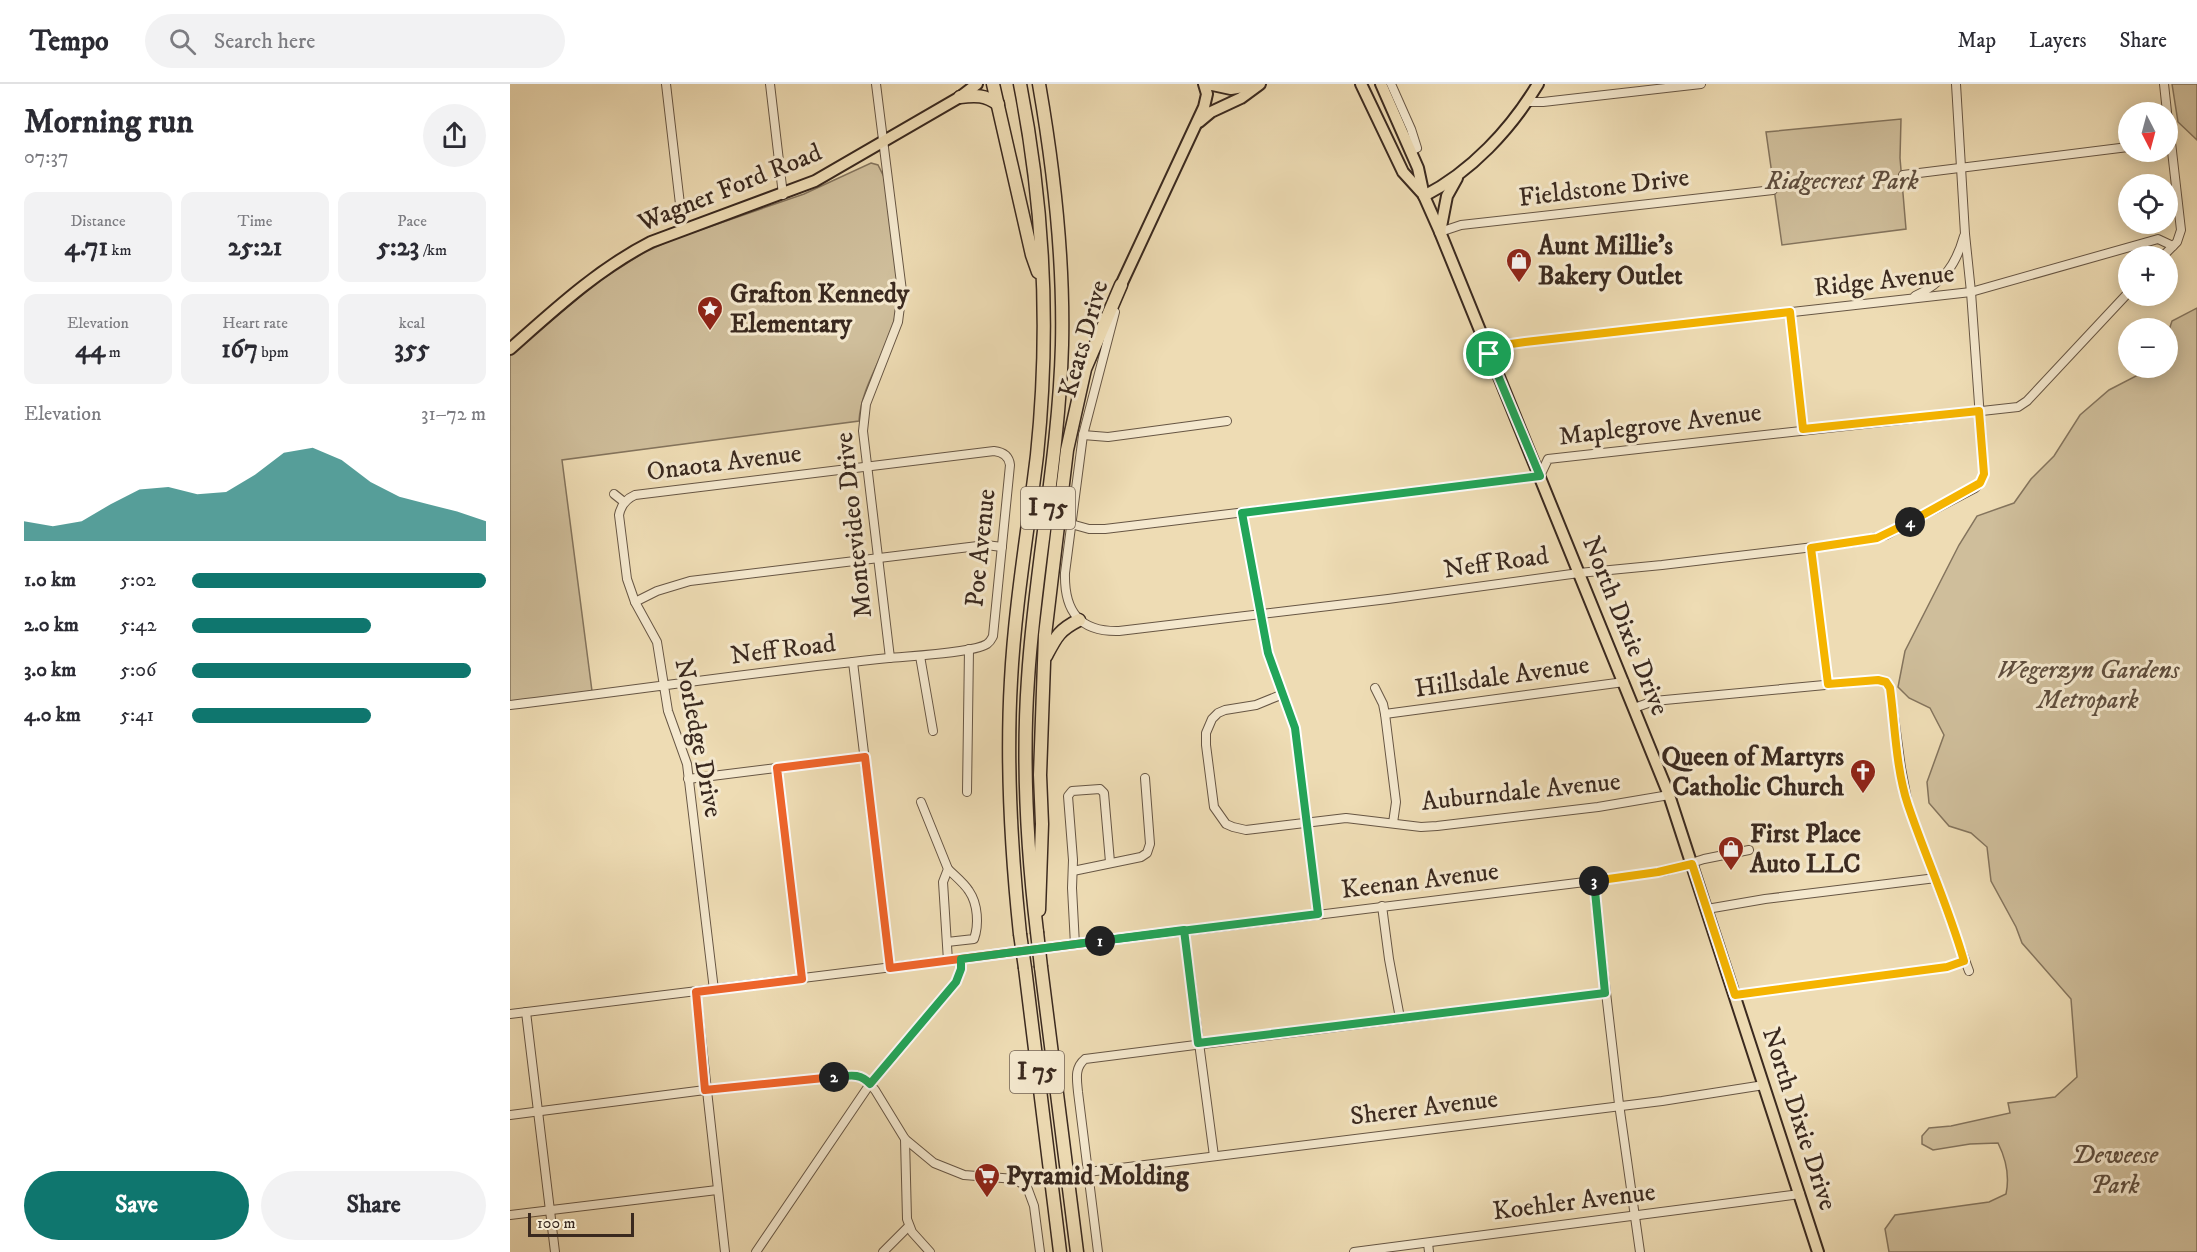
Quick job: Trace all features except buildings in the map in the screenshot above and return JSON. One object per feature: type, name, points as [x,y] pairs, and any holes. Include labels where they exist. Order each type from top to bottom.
[{"type":"highway","points":[[993,84],[1032,255],[1043,285]]},
{"type":"highway","name":"I 75","points":[[1039,84],[1051,159],[1060,261],[1062,316],[1055,449],[1033,625],[1026,723],[1026,806],[1037,932],[1077,1252]]},
{"type":"highway","name":"I 75","points":[[1020,85],[1037,193],[1044,335],[1040,417],[1011,679],[1009,806],[1020,934],[1060,1252]]},
{"type":"highway","points":[[960,97],[975,95],[988,97],[998,104]]},
{"type":"highway","points":[[1037,932],[1041,894],[1040,775],[1044,660],[1067,450],[1085,369],[1121,285]]},
{"type":"highway","points":[[1044,660],[1063,628],[1079,620]]},
{"type":"main road","name":"Wagner Ford Road","points":[[510,349],[595,277],[619,260],[651,242],[815,182],[885,143],[977,84]]},
{"type":"main road","name":"Keats Drive","points":[[1121,285],[1196,125],[1207,94],[1206,84],[1231,89],[1259,84]]},
{"type":"main road","points":[[1196,125],[1211,112],[1241,98],[1259,84]]},
{"type":"main road","name":"North Dixie Drive","points":[[1361,84],[1403,172],[1424,196]]},
{"type":"main road","name":"North Dixie Drive","points":[[1381,84],[1418,168],[1424,196],[1669,795],[1818,1252]]},
{"type":"main road","points":[[1424,196],[1443,186],[1498,138],[1528,102],[1537,84]]},
{"type":"main road","points":[[1387,136],[1396,149],[1403,154],[1410,151]]},
{"type":"main road","points":[[1440,232],[1447,196],[1462,171]]},
{"type":"street","points":[[666,84],[683,230]]},
{"type":"street","points":[[770,84],[783,195]]},
{"type":"street","name":"Montevideo Drive","points":[[876,84],[902,291],[898,322],[866,404],[863,420],[866,466],[890,658]]},
{"type":"street","points":[[1390,84],[1414,136],[1417,148],[1410,151]]},
{"type":"street","points":[[1528,102],[1701,84]]},
{"type":"street","name":"Ridge Avenue","points":[[1489,354],[1504,345],[1525,342],[1971,292],[1965,234],[1956,84]]},
{"type":"street","points":[[2164,84],[2166,102]]},
{"type":"street","points":[[1903,175],[2118,148]]},
{"type":"street","points":[[2133,246],[2158,239],[2173,246],[2180,236],[2172,162]]},
{"type":"street","name":"Fieldstone Drive","points":[[1440,232],[1461,225],[1773,190]]},
{"type":"street","points":[[1903,299],[1924,292],[1943,278],[1956,261],[1965,234]]},
{"type":"street","points":[[1979,411],[1971,292],[2118,250]]},
{"type":"street","name":"Keats Drive","points":[[1079,620],[1069,603],[1065,581],[1071,524],[1087,412],[1121,285]]},
{"type":"street","name":"Maplegrove Avenue","points":[[1071,524],[1089,529],[1105,529],[1242,513],[1540,476],[1548,459],[2018,407],[2024,404],[2118,304]]},
{"type":"street","points":[[1790,312],[1803,429]]},
{"type":"street","name":"Neff Road","points":[[1079,620],[1092,629],[1105,631],[1388,599],[1579,573],[1811,548],[1886,535],[1980,483],[1984,474],[1979,411]]},
{"type":"street","points":[[1083,435],[1117,436],[1227,421]]},
{"type":"street","name":"Onaota Avenue","points":[[624,502],[635,495],[866,466],[994,451],[1007,457]]},
{"type":"street","name":"Poe Avenue","points":[[988,643],[993,636],[1010,465],[1007,457]]},
{"type":"street","points":[[614,494],[624,502]]},
{"type":"street","name":"Norledge Drive","points":[[624,502],[619,515],[627,579],[635,602],[657,642],[668,711],[683,748],[714,990]]},
{"type":"street","points":[[1242,513],[1268,653],[1295,728],[1318,914]]},
{"type":"street","points":[[635,602],[657,591],[690,581],[986,545],[1002,547]]},
{"type":"street","points":[[1811,548],[1828,684]]},
{"type":"street","name":"Neff Road","points":[[510,705],[853,662],[920,656],[969,649],[988,643]]},
{"type":"street","points":[[967,792],[969,649]]},
{"type":"street","points":[[920,656],[933,731]]},
{"type":"street","points":[[853,662],[890,968]]},
{"type":"street","points":[[1634,708],[1654,701],[1828,684],[1878,680],[1886,682],[1890,688],[1905,792],[1969,971]]},
{"type":"street","name":"Hillsdale Avenue","points":[[1385,714],[1624,682]]},
{"type":"street","points":[[1375,688],[1385,714],[1396,802],[1393,823]]},
{"type":"street","name":"Auburndale Avenue","points":[[1283,694],[1256,705],[1225,710],[1212,719],[1208,725],[1205,739],[1214,807],[1226,824],[1241,830],[1346,818],[1437,826],[1599,807],[1669,795]]},
{"type":"street","points":[[688,778],[865,757]]},
{"type":"street","points":[[777,768],[802,979]]},
{"type":"street","points":[[1072,872],[1141,857],[1149,850],[1145,778]]},
{"type":"street","points":[[1075,945],[1068,796],[1072,791],[1102,790],[1110,862]]},
{"type":"street","points":[[921,802],[948,869],[969,891],[974,903],[978,930],[974,939],[947,942]]},
{"type":"street","name":"Keenan Avenue","points":[[510,1014],[1593,881],[1658,872],[1749,850]]},
{"type":"street","points":[[948,869],[943,882],[948,961]]},
{"type":"street","points":[[1707,909],[1765,899],[1936,878]]},
{"type":"street","points":[[1593,881],[1619,1104],[1640,1252]]},
{"type":"street","points":[[1382,906],[1400,1018]]},
{"type":"street","points":[[1184,930],[1214,1156]]},
{"type":"street","points":[[756,1252],[870,1084],[956,982],[961,969],[961,959]]},
{"type":"street","points":[[1735,995],[1947,967],[1964,961]]},
{"type":"street","points":[[696,992],[705,1090],[725,1252]]},
{"type":"street","points":[[1098,1252],[1077,1071],[1083,1060],[1198,1043],[1605,993]]},
{"type":"street","points":[[526,1012],[555,1252]]},
{"type":"street","points":[[510,1115],[705,1090],[856,1075],[870,1084],[905,1139],[921,1154],[946,1169],[964,1174],[1015,1179],[1023,1182],[1031,1195],[1040,1252]]},
{"type":"street","name":"Sherer Avenue","points":[[1088,1172],[1619,1104],[1662,1101],[1764,1084]]},
{"type":"street","points":[[905,1139],[907,1219],[909,1226],[930,1252]]},
{"type":"street","points":[[510,1215],[717,1190]]},
{"type":"street","name":"Koehler Avenue","points":[[1354,1252],[1800,1194]]},
{"type":"street","points":[[883,1252],[909,1226]]},
{"type":"street","points":[[1428,1243],[1429,1252]]},
{"type":"green space","points":[[2172,84],[2197,84],[2197,140],[2178,122],[2178,102],[2175,102]]},
{"type":"green space","name":"Ridgecrest Park","points":[[1901,119],[1900,158],[1906,229],[1782,245],[1766,132]]},
{"type":"green space","points":[[871,163],[878,165],[884,177],[896,251],[898,289],[893,325],[868,384],[859,421],[562,460],[592,691],[510,702],[510,355],[599,281],[643,253],[671,240],[804,194]]},
{"type":"green space","points":[[2197,308],[2197,1252],[1889,1252],[1885,1229],[1895,1215],[1989,1202],[2006,1194],[2008,1180],[2006,1167],[1998,1143],[1970,1144],[1933,1150],[1922,1144],[1922,1136],[1929,1128],[1951,1126],[2010,1113],[2008,1103],[2055,1097],[2077,1077],[2071,999],[2022,943],[1991,881],[1987,847],[1971,833],[1949,826],[1929,803],[1927,782],[1944,735],[1930,708],[1909,698],[1898,687],[1905,651],[1959,545],[1977,516],[2014,503],[2031,479],[2054,456],[2080,415],[2109,390],[2132,378],[2178,378],[2178,318]]},
{"type":"place","name":"Aunt Millie's Bakery Outlet","points":[[1519,284]]},
{"type":"place","name":"Grafton Kennedy Elementary","points":[[710,332]]},
{"type":"place","name":"Queen of Martyrs Catholic Church","points":[[1863,795]]},
{"type":"place","name":"First Place Auto LLC","points":[[1731,872]]},
{"type":"place","name":"Pyramid Molding","points":[[987,1199]]},
{"type":"route","points":[[1489,354],[1504,345],[1525,342],[1790,312],[1803,429],[1979,411],[1984,474],[1983,479],[1975,488],[1877,538],[1811,548],[1828,684],[1882,680],[1890,688],[1908,805],[1931,862],[1964,961],[1947,967],[1735,995],[1692,864],[1666,871],[1593,881],[1605,993],[1198,1043],[1184,930],[961,959],[961,969],[956,982],[870,1084],[856,1075],[705,1090],[696,992],[802,979],[777,768],[865,757],[890,968],[1184,930],[1318,914],[1295,728],[1292,715],[1270,663],[1242,513],[1540,476],[1489,354]]},
{"type":"park label","name":"Wegerzyn Gardens Metropark","points":[[2088,685]]},
{"type":"park label","name":"Deweese Park","points":[[2115,1170]]}]
